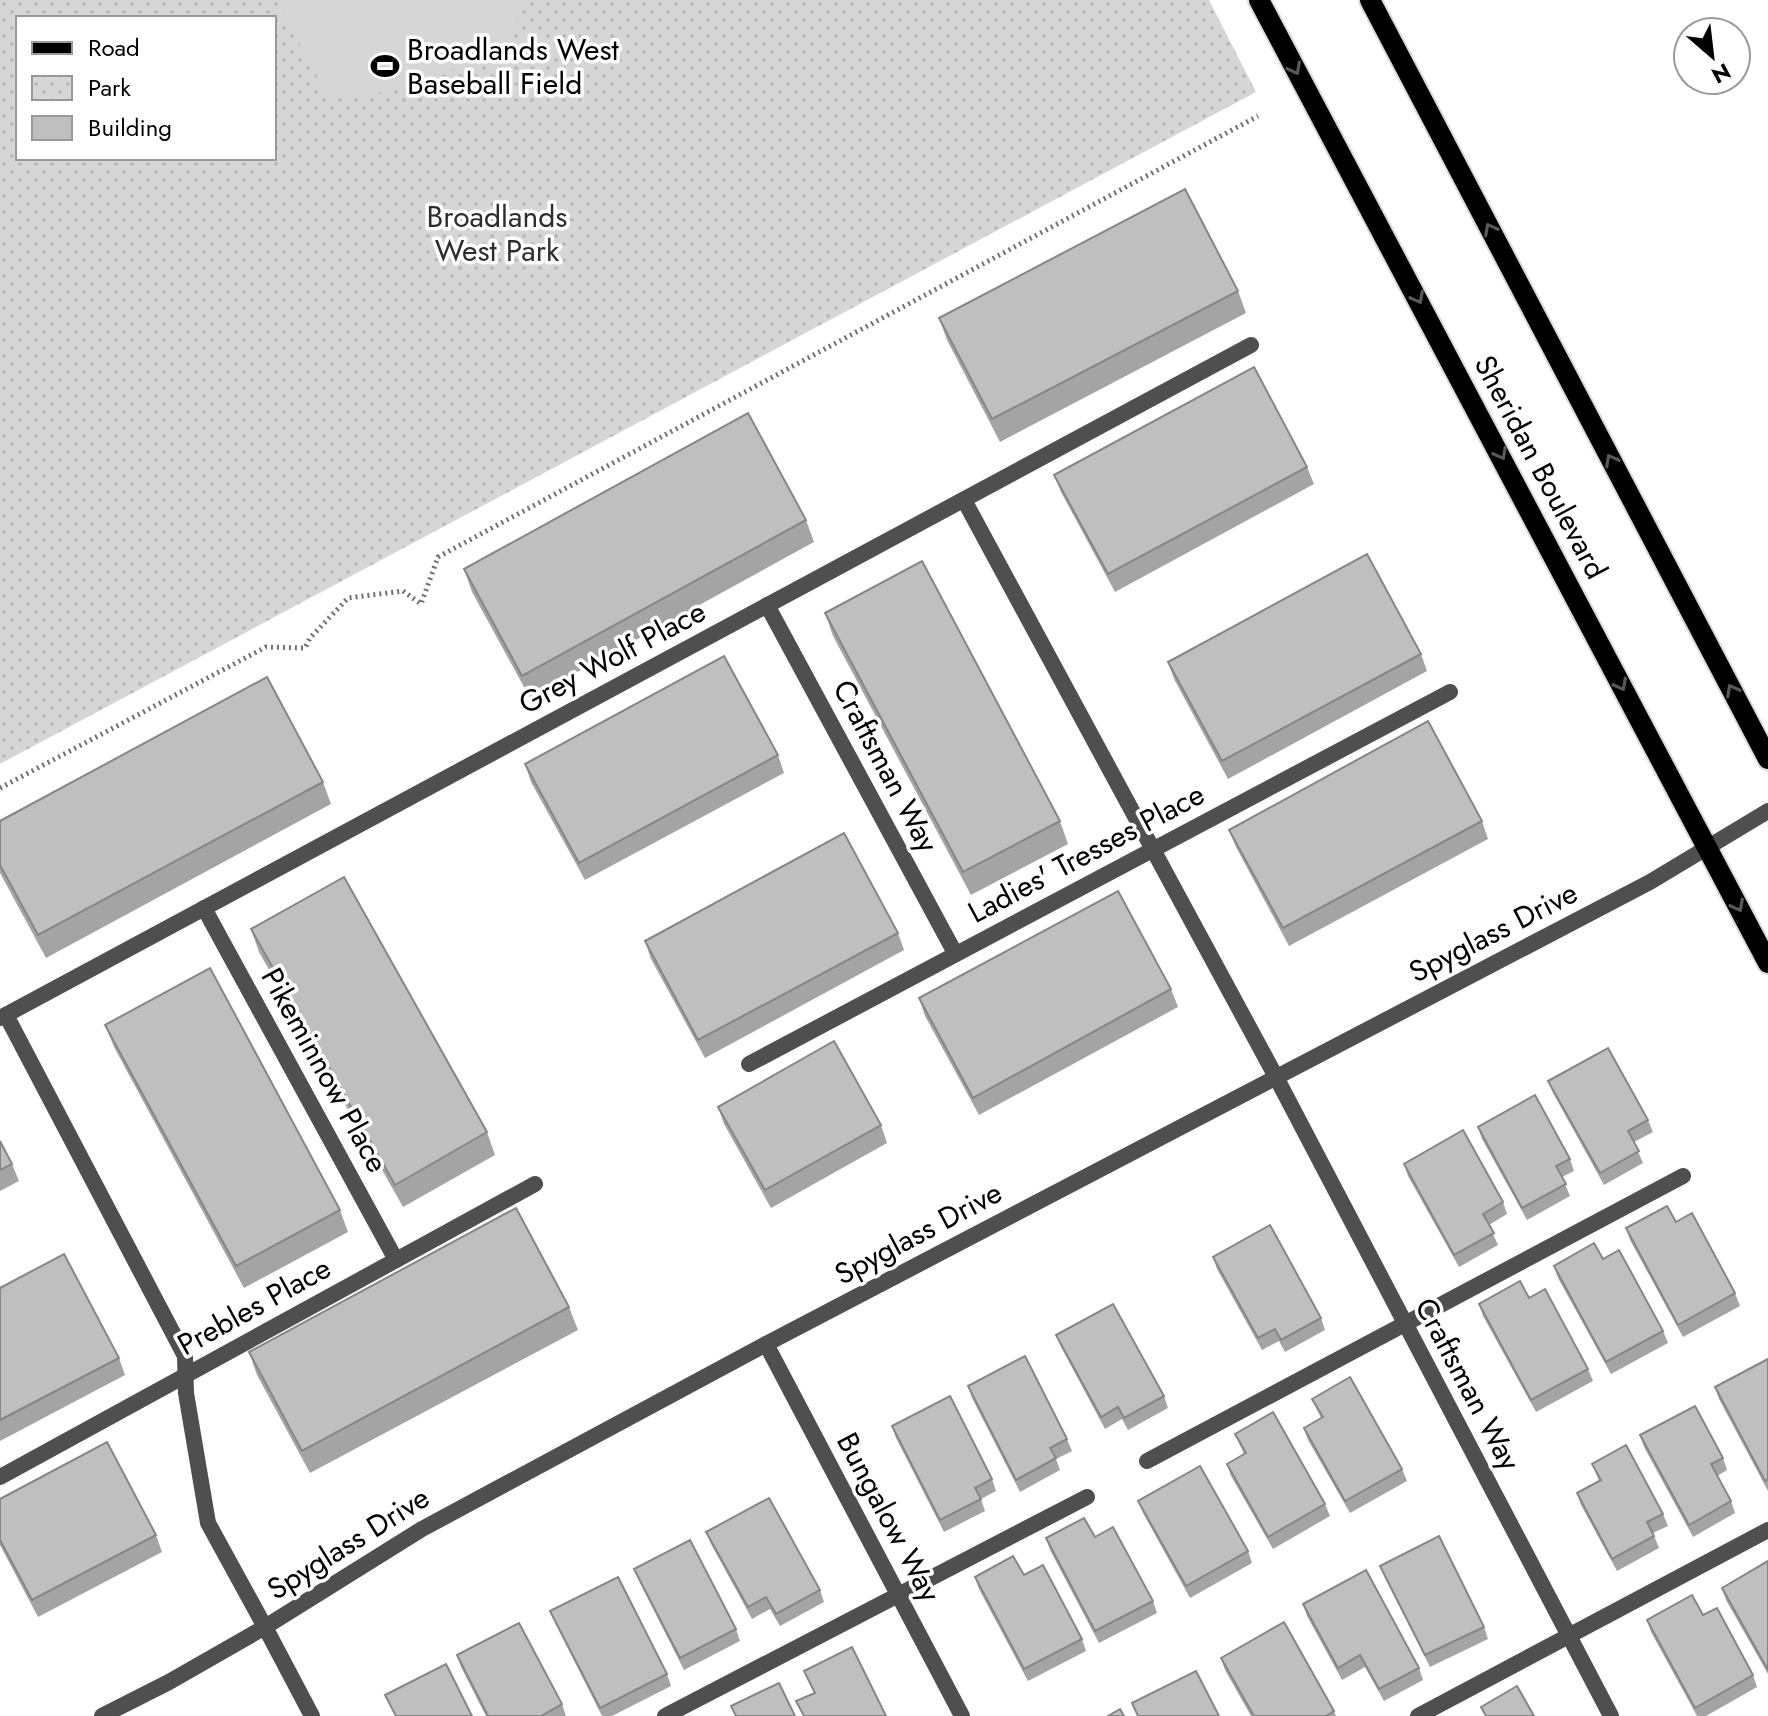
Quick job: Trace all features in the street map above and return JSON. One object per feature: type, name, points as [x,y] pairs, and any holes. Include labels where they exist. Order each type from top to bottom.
[{"type":"main road","name":"Sheridan Boulevard","points":[[1259,0],[1768,963]]},
{"type":"main road","points":[[1370,0],[1768,759]]},
{"type":"street","name":"Grey Wolf Place","points":[[3,1016],[1251,345]]},
{"type":"street","name":"Craftsman Way","points":[[964,500],[1276,1077],[1611,1716]]},
{"type":"street","name":"Craftsman Way","points":[[767,605],[955,953]]},
{"type":"street","name":"Ladies' Tresses Place","points":[[749,1064],[1450,692]]},
{"type":"street","name":"Spyglass Drive","points":[[102,1716],[265,1627],[422,1529],[766,1344],[1650,882],[1768,811]]},
{"type":"street","name":"Pikeminnow Place","points":[[204,908],[396,1260]]},
{"type":"street","points":[[3,1016],[185,1356],[185,1376],[208,1523],[312,1716]]},
{"type":"street","points":[[1147,1461],[1683,1176]]},
{"type":"street","name":"Prebles Place","points":[[0,1477],[535,1184]]},
{"type":"street","name":"Bungalow Way","points":[[766,1344],[962,1716]]},
{"type":"street","points":[[665,1716],[1087,1497]]},
{"type":"street","points":[[1418,1716],[1768,1530]]},
{"type":"path","points":[[0,788],[266,647],[305,648],[310,638],[348,598],[403,591],[421,604],[438,557],[1258,116]]},
{"type":"green space","name":"Broadlands West Park","points":[[0,0],[1209,0],[1256,92],[0,764]]},
{"type":"green space","name":"Broadlands West Baseball Field","points":[[276,0],[530,0],[502,45],[414,87],[330,100]]},
{"type":"building","points":[[1185,189],[1238,291],[992,419],[939,318]]},
{"type":"building","points":[[1254,367],[1307,467],[1108,574],[1054,475]]},
{"type":"building","points":[[748,413],[806,520],[522,676],[464,569]]},
{"type":"building","points":[[1367,554],[1421,654],[1222,761],[1168,662]]},
{"type":"building","points":[[922,561],[1060,821],[963,872],[825,613]]},
{"type":"building","points":[[724,656],[778,755],[579,863],[525,764]]},
{"type":"building","points":[[267,677],[323,782],[38,935],[0,865],[0,821]]},
{"type":"building","points":[[1428,721],[1482,821],[1283,928],[1229,830]]},
{"type":"building","points":[[844,833],[898,933],[698,1040],[645,941]]},
{"type":"building","points":[[344,877],[487,1132],[395,1185],[251,929]]},
{"type":"building","points":[[1118,891],[1171,989],[973,1098],[919,998]]},
{"type":"building","points":[[210,968],[340,1210],[236,1266],[105,1025]]},
{"type":"building","points":[[834,1041],[881,1125],[765,1190],[718,1107]]},
{"type":"building","points":[[1608,1048],[1648,1120],[1628,1131],[1639,1151],[1600,1173],[1548,1081]]},
{"type":"building","points":[[1535,1095],[1570,1159],[1556,1166],[1566,1184],[1522,1208],[1478,1127]]},
{"type":"building","points":[[1463,1130],[1503,1202],[1483,1214],[1494,1233],[1454,1255],[1404,1164]]},
{"type":"building","points":[[0,1141],[12,1164],[0,1170]]},
{"type":"building","points":[[1667,1206],[1676,1222],[1692,1213],[1735,1293],[1678,1325],[1626,1228]]},
{"type":"building","points":[[516,1208],[569,1307],[302,1451],[249,1352]]},
{"type":"building","points":[[1270,1225],[1321,1318],[1281,1340],[1275,1329],[1258,1338],[1213,1257]]},
{"type":"building","points":[[1594,1243],[1603,1259],[1619,1250],[1663,1331],[1606,1362],[1554,1266]]},
{"type":"building","points":[[64,1254],[119,1358],[0,1420],[0,1288]]},
{"type":"building","points":[[1520,1281],[1529,1298],[1545,1289],[1588,1369],[1531,1400],[1479,1304]]},
{"type":"building","points":[[1113,1304],[1164,1396],[1124,1418],[1118,1407],[1101,1417],[1056,1335]]},
{"type":"building","points":[[1025,1356],[1067,1439],[1050,1448],[1056,1458],[1016,1480],[968,1386]]},
{"type":"building","points":[[1768,1359],[1768,1479],[1765,1481],[1715,1387]]},
{"type":"building","points":[[1350,1377],[1402,1469],[1345,1501],[1304,1428],[1323,1417],[1312,1399]]},
{"type":"building","points":[[950,1396],[992,1479],[975,1488],[981,1499],[940,1520],[892,1426]]},
{"type":"building","points":[[1695,1406],[1723,1458],[1711,1464],[1731,1501],[1689,1525],[1640,1435]]},
{"type":"building","points":[[1273,1412],[1325,1504],[1268,1537],[1227,1464],[1246,1453],[1235,1434]]},
{"type":"building","points":[[107,1442],[156,1535],[32,1600],[0,1540],[0,1499]]},
{"type":"building","points":[[1626,1445],[1663,1514],[1647,1522],[1654,1536],[1612,1559],[1577,1493],[1601,1480],[1592,1464]]},
{"type":"building","points":[[1200,1466],[1248,1551],[1186,1586],[1138,1501]]},
{"type":"building","points":[[769,1498],[820,1590],[776,1614],[766,1597],[748,1607],[706,1532]]},
{"type":"building","points":[[1084,1518],[1095,1537],[1113,1527],[1153,1601],[1095,1631],[1046,1538]]},
{"type":"building","points":[[1439,1536],[1484,1627],[1425,1655],[1380,1566]]},
{"type":"building","points":[[690,1540],[736,1629],[680,1658],[634,1569]]},
{"type":"building","points":[[1013,1556],[1024,1575],[1043,1565],[1082,1639],[1024,1669],[975,1577]]},
{"type":"building","points":[[1768,1561],[1768,1670],[1722,1588]]},
{"type":"building","points":[[1366,1570],[1419,1668],[1379,1689],[1360,1655],[1338,1668],[1303,1604]]},
{"type":"building","points":[[618,1577],[667,1674],[600,1708],[550,1611]]},
{"type":"building","points":[[1692,1595],[1703,1615],[1717,1608],[1753,1675],[1695,1708],[1647,1620]]},
{"type":"building","points":[[1284,1622],[1334,1711],[1326,1716],[1254,1716],[1221,1658]]},
{"type":"building","points":[[519,1623],[562,1704],[541,1716],[488,1716],[457,1655]]},
{"type":"building","points":[[852,1647],[886,1716],[804,1716],[796,1701],[815,1693],[804,1671]]},
{"type":"building","points":[[446,1664],[472,1716],[396,1716],[385,1695]]},
{"type":"building","points":[[1196,1671],[1219,1716],[1138,1716],[1132,1703]]},
{"type":"building","points":[[779,1683],[795,1716],[736,1716],[731,1706]]},
{"type":"building","points":[[1517,1686],[1534,1716],[1486,1716],[1481,1707]]},
{"type":"building","points":[[1120,1709],[1124,1716],[1108,1716]]},
{"type":"place","name":"Broadlands West Baseball Field","points":[[385,66]]}]
